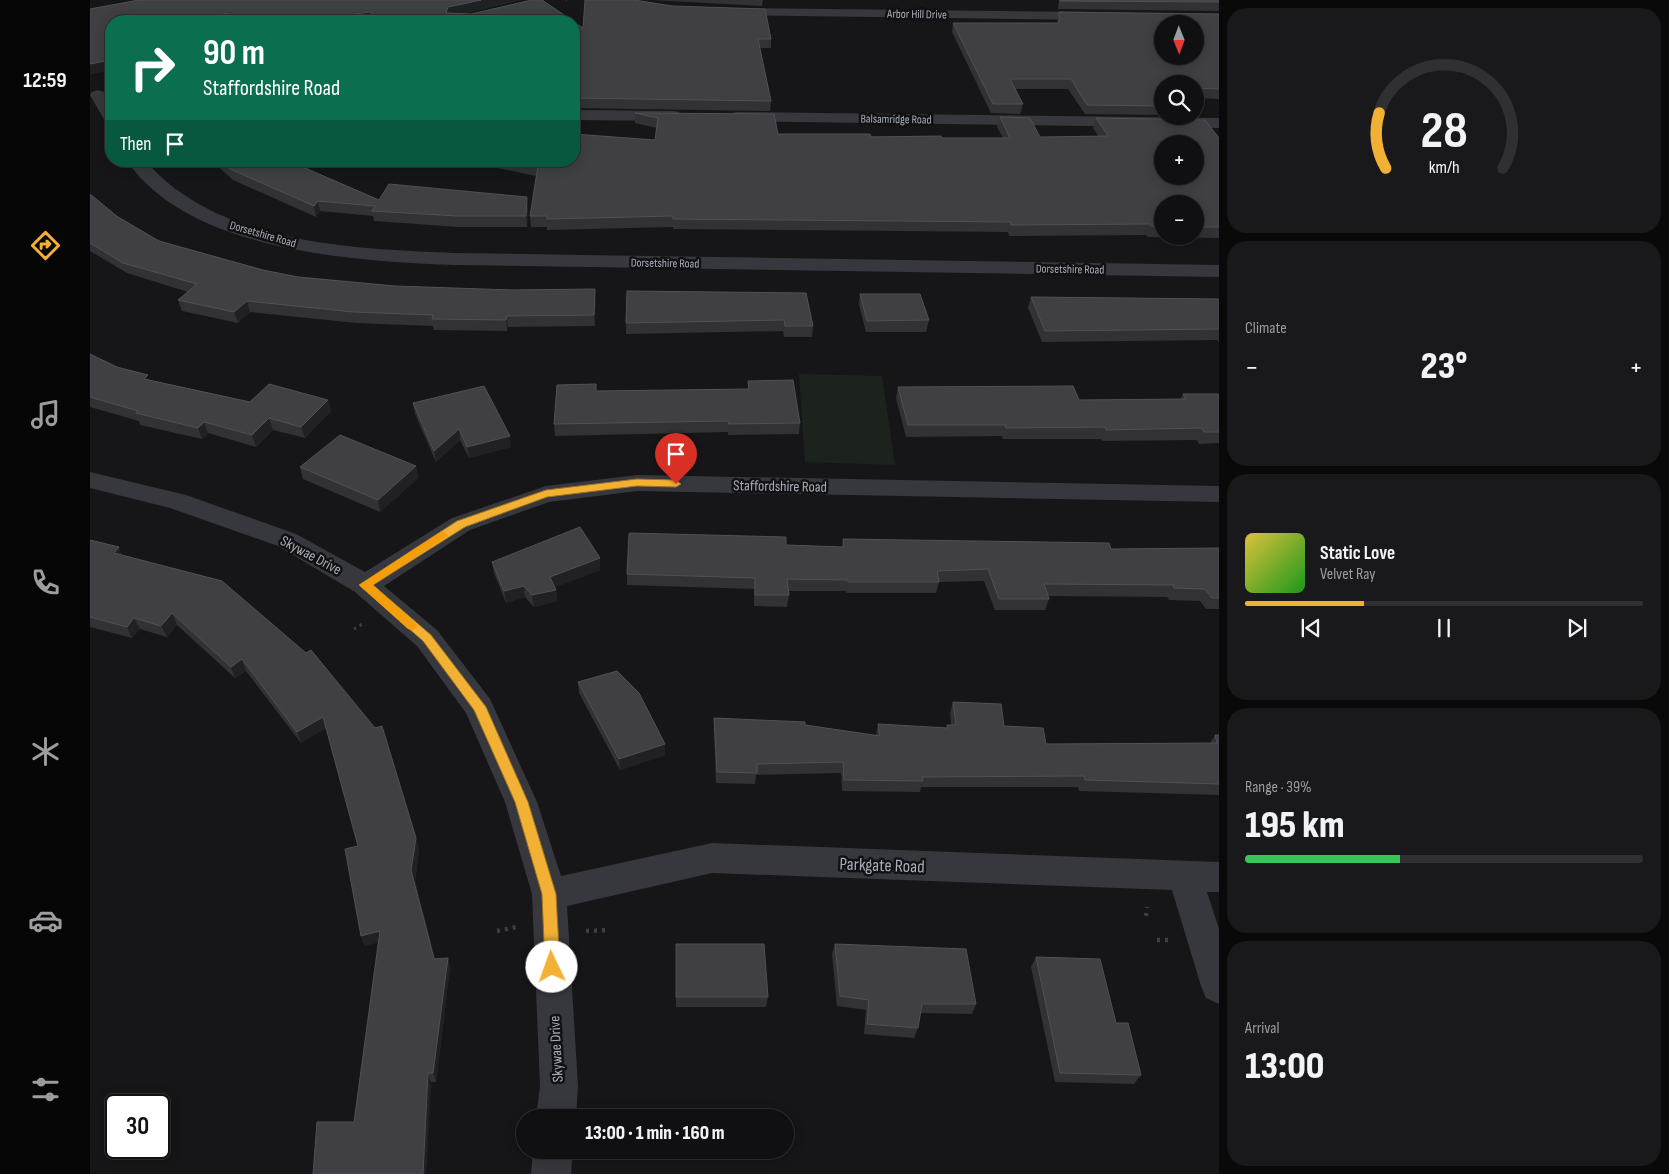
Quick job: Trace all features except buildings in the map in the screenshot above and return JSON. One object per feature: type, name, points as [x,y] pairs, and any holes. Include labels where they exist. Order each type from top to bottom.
[{"type":"street","name":"Arbor Hill Drive","points":[[709,11],[803,6],[1112,16]]},
{"type":"street","points":[[580,115],[693,116]]},
{"type":"street","name":"Balsamridge Road","points":[[723,116],[1219,123]]},
{"type":"street","name":"Dorsetshire Road","points":[[141,167],[159,187],[192,208],[236,228],[292,244],[369,256],[1219,271]]},
{"type":"street","name":"Skywae Drive","points":[[90,480],[177,501],[287,540],[365,585],[427,638],[479,707],[521,802],[549,894],[559,1086],[557,1109]]},
{"type":"street","name":"Staffordshire Road","points":[[365,585],[461,524],[546,494],[637,483],[1219,494]]},
{"type":"street","name":"Parkgate Road","points":[[549,894],[712,858],[1219,877]]},
{"type":"street","points":[[1185,876],[1219,986]]},
{"type":"street","points":[[551,1174],[552,1159]]},
{"type":"path","points":[[1146,916],[1147,906]]},
{"type":"path","points":[[497,931],[518,926]]},
{"type":"path","points":[[586,931],[610,930]]},
{"type":"shaded area","points":[[799,374],[882,376],[895,465],[805,462]]},
{"type":"slow traffic","points":[[412,626],[365,585],[442,535]]},
{"type":"route","points":[[552,967],[549,894],[521,802],[479,707],[427,638],[365,585],[422,547],[461,524],[546,494],[637,483],[676,484]]}]
